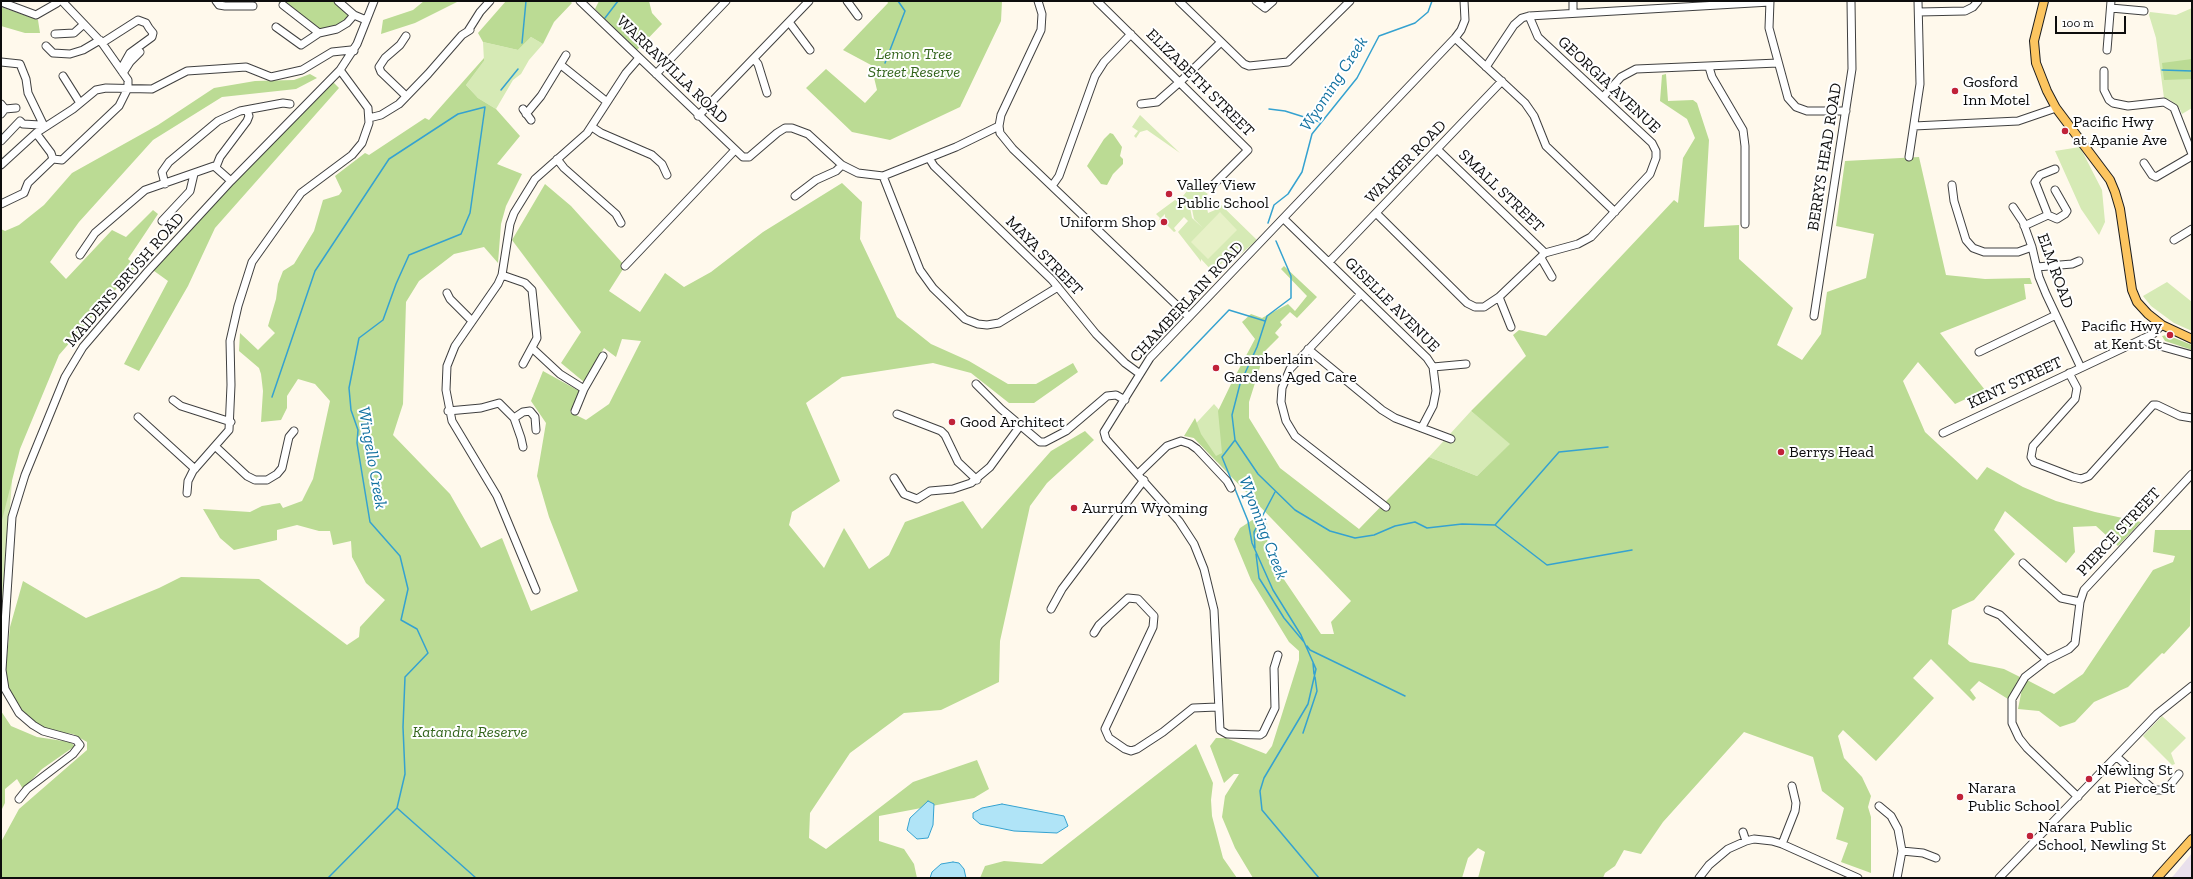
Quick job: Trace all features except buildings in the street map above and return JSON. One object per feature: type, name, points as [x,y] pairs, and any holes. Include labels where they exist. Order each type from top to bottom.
[{"type":"main road","points":[[2044,1],[2036,31],[2035,57],[2047,91],[2056,108],[2110,180],[2120,209],[2132,290],[2137,302],[2148,314],[2162,325],[2192,339]]},
{"type":"main road","points":[[2162,877],[2192,839]]},
{"type":"main road","points":[[2162,877],[2192,843]]},
{"type":"street","points":[[1,2],[36,15],[58,1],[84,24],[101,42],[128,80],[128,88],[119,106],[62,160],[53,159]]},
{"type":"street","points":[[216,1],[216,3],[225,6],[253,6]]},
{"type":"street","points":[[338,1],[354,16],[366,20]]},
{"type":"street","name":"MAIDENS BRUSH ROAD","points":[[19,799],[27,789],[73,754],[80,745],[76,740],[49,733],[32,725],[19,713],[5,689],[2,670],[12,517],[25,475],[65,377],[79,351],[148,271],[231,181],[340,70],[354,51],[374,1]]},
{"type":"street","points":[[369,118],[381,115],[391,110],[406,96],[462,35],[469,31],[480,12],[490,1]]},
{"type":"street","name":"WARRAWILLA ROAD","points":[[580,1],[698,116],[735,150],[746,158],[777,133],[785,128],[792,128],[808,134],[842,165]]},
{"type":"street","points":[[698,116],[809,1]]},
{"type":"street","points":[[847,1],[858,16]]},
{"type":"street","points":[[1038,1],[1042,14],[1041,30],[1001,115],[999,126],[1000,133],[1008,144],[1189,318]]},
{"type":"street","name":"ELIZABETH STREET","points":[[1097,1],[1248,150],[1214,184]]},
{"type":"street","points":[[1179,1],[1246,66],[1288,62],[1350,1]]},
{"type":"street","points":[[1256,1],[1265,8],[1273,1]]},
{"type":"street","name":"CHAMBERLAIN ROAD","points":[[1278,655],[1274,668],[1275,708],[1263,733],[1260,735],[1227,734],[1220,730],[1217,707],[1214,610],[1204,569],[1187,532],[1144,480],[1103,435],[1150,358],[1455,38],[1465,20],[1464,1]]},
{"type":"street","points":[[1573,1],[1573,12]]},
{"type":"street","points":[[1486,67],[1514,25],[1522,18],[1529,16],[1573,12],[1770,1],[1769,28],[1786,93],[1796,107],[1807,111],[1846,111]]},
{"type":"street","name":"BERRYS HEAD ROAD","points":[[1814,316],[1852,69],[1851,1]]},
{"type":"street","points":[[1908,157],[1914,126],[1920,78],[1918,1]]},
{"type":"street","points":[[1919,12],[1965,11],[1973,7],[1978,1]]},
{"type":"street","points":[[656,74],[721,2]]},
{"type":"street","points":[[2107,50],[2111,4],[2144,11]]},
{"type":"street","points":[[283,5],[319,33]]},
{"type":"street","points":[[276,27],[301,45],[319,33],[337,30],[354,16]]},
{"type":"street","name":"GEORGIA AVENUE","points":[[1376,213],[1471,306],[1484,307],[1499,297],[1543,256],[1587,240],[1650,174],[1655,164],[1656,155],[1652,143],[1538,38],[1529,16]]},
{"type":"street","points":[[46,46],[53,53],[70,54],[101,42],[138,20],[146,23],[153,33],[152,37],[130,53],[122,71]]},
{"type":"street","points":[[788,22],[810,50]]},
{"type":"street","points":[[55,34],[74,33],[84,24]]},
{"type":"street","points":[[1052,186],[1059,176],[1095,76],[1104,62],[1131,34]]},
{"type":"street","points":[[406,36],[400,45],[385,58],[379,67],[380,72],[406,96]]},
{"type":"street","points":[[1455,38],[1530,110],[1546,146],[1615,212]]},
{"type":"street","points":[[1141,104],[1157,102],[1221,42]]},
{"type":"street","points":[[1,165],[43,127],[73,109],[96,90],[106,88],[152,89],[187,71],[210,69],[246,67],[272,76],[302,70],[332,52],[354,51]]},
{"type":"street","points":[[122,71],[140,52]]},
{"type":"street","points":[[527,114],[541,96],[566,55]]},
{"type":"street","points":[[536,590],[497,496],[455,429],[448,411],[446,382],[449,359],[472,320],[494,293],[502,275],[507,234],[514,213],[534,181],[543,170],[575,146],[592,127],[626,73],[639,58]]},
{"type":"street","points":[[754,59],[758,64],[767,93]]},
{"type":"street","points":[[1,62],[20,64],[26,79],[28,93],[43,127]]},
{"type":"street","points":[[1603,97],[1622,78],[1636,69],[1778,63]]},
{"type":"street","points":[[561,65],[607,102]]},
{"type":"street","points":[[1709,67],[1712,77],[1743,130],[1746,146],[1745,224]]},
{"type":"street","points":[[187,493],[188,481],[196,469],[226,434],[230,422],[230,341],[249,268],[288,209],[301,193],[358,149],[369,118],[367,105],[340,70]]},
{"type":"street","points":[[2104,71],[2104,90],[2109,100],[2113,103],[2128,106],[2164,102],[2174,108],[2192,155],[2156,177],[2152,176],[2144,163]]},
{"type":"street","points":[[63,76],[80,103]]},
{"type":"street","name":"WALKER ROAD","points":[[1329,262],[1502,82]]},
{"type":"street","points":[[164,184],[163,170],[189,144],[218,121],[233,113],[283,103],[290,104]]},
{"type":"street","points":[[2,109],[16,108]]},
{"type":"street","points":[[1914,126],[2018,121],[2056,108]]},
{"type":"street","points":[[216,167],[220,157],[247,121],[249,116],[247,110]]},
{"type":"street","points":[[1,141],[20,121],[24,124],[40,125],[43,127]]},
{"type":"street","points":[[796,196],[816,180],[836,172],[842,165],[858,173],[883,176],[929,158],[999,126]]},
{"type":"street","points":[[592,127],[601,133],[652,155],[662,164],[667,175]]},
{"type":"street","points":[[36,133],[51,153],[53,159]]},
{"type":"street","points":[[625,266],[735,150]]},
{"type":"street","name":"SMALL STREET","points":[[1438,150],[1543,256],[1552,277]]},
{"type":"street","name":"MAYA STREET","points":[[929,158],[934,166],[1058,287],[1096,334],[1127,365],[1140,374]]},
{"type":"street","points":[[1,204],[24,193],[28,183],[53,159]]},
{"type":"street","points":[[557,159],[579,182],[616,214],[621,223]]},
{"type":"street","points":[[80,255],[95,233],[144,190],[212,167],[216,167]]},
{"type":"street","points":[[216,167],[231,181]]},
{"type":"street","points":[[2055,169],[2040,175],[2035,182],[2048,215],[2057,219],[2067,211],[2055,190]]},
{"type":"street","points":[[162,220],[190,191],[194,174]]},
{"type":"street","points":[[883,176],[920,270],[933,288],[965,319],[978,324],[987,325],[999,323],[1058,287]]},
{"type":"street","points":[[1952,185],[1954,201],[1966,240],[1973,248],[1984,252],[2018,252],[2032,247]]},
{"type":"street","name":"ELM ROAD","points":[[2013,207],[2024,226],[2032,247],[2039,277],[2081,368]]},
{"type":"street","points":[[2024,226],[2048,215]]},
{"type":"street","name":"GISELLE AVENUE","points":[[1284,219],[1427,358],[1433,367],[1436,391],[1433,406],[1422,427]]},
{"type":"street","points":[[2174,240],[2192,229]]},
{"type":"street","points":[[2037,267],[2072,264],[2079,261]]},
{"type":"street","points":[[502,275],[525,283],[532,290],[537,338],[532,348],[524,358],[523,364]]},
{"type":"street","points":[[447,294],[450,299],[472,320]]},
{"type":"street","points":[[1361,294],[1290,369],[1282,388],[1282,408],[1290,429],[1300,441],[1386,507]]},
{"type":"street","points":[[1499,297],[1511,326]]},
{"type":"street","points":[[1979,352],[2056,315]]},
{"type":"street","name":"KENT STREET","points":[[1943,433],[2142,339],[2159,330],[2162,325]]},
{"type":"street","points":[[2142,339],[2149,343],[2192,355]]},
{"type":"street","points":[[532,348],[560,374],[584,389]]},
{"type":"street","points":[[1308,349],[1382,410],[1395,418],[1451,439]]},
{"type":"street","points":[[575,411],[584,389],[603,356]]},
{"type":"street","points":[[1433,367],[1466,364]]},
{"type":"street","points":[[2069,373],[2077,388],[2076,399],[2033,446],[2031,457],[2034,462],[2073,477],[2081,479],[2089,476],[2153,406],[2157,405],[2180,416],[2192,418]]},
{"type":"street","points":[[976,384],[1036,440],[1045,442],[1076,424],[1107,396],[1116,395],[1124,400]]},
{"type":"street","points":[[173,400],[181,406],[230,422]]},
{"type":"street","points":[[448,411],[481,408],[495,402],[504,407],[514,418],[523,447]]},
{"type":"street","points":[[514,418],[523,412],[530,411],[535,417],[536,430]]},
{"type":"street","points":[[897,414],[941,431],[946,435],[958,462],[977,480]]},
{"type":"street","points":[[138,417],[196,469]]},
{"type":"street","points":[[894,478],[904,494],[917,499],[930,491],[953,489],[977,480],[990,467],[1020,426]]},
{"type":"street","points":[[216,447],[246,476],[255,480],[268,480],[277,474],[282,468],[289,438],[294,431]]},
{"type":"street","points":[[1138,474],[1167,446],[1181,441],[1190,444],[1197,449],[1227,481],[1231,488]]},
{"type":"street","name":"PIERCE STREET","points":[[2078,798],[2027,748],[2019,738],[2012,723],[2012,699],[2025,677],[2047,660],[2069,649],[2075,643],[2080,602],[2084,590],[2192,474]]},
{"type":"street","points":[[1051,609],[1062,589],[1144,480]]},
{"type":"street","points":[[2023,563],[2062,598],[2080,602]]},
{"type":"street","points":[[1094,633],[1098,625],[1128,598],[1138,599],[1154,616],[1153,627],[1106,729],[1109,738],[1125,749],[1132,751],[1138,749],[1163,732],[1193,708],[1217,707]]},
{"type":"street","points":[[1988,610],[2000,615],[2047,660]]},
{"type":"street","points":[[2000,878],[2165,706],[2192,686]]},
{"type":"street","points":[[2117,757],[2154,790],[2166,790],[2179,774]]},
{"type":"street","points":[[1782,844],[1795,811],[1796,803],[1792,786]]},
{"type":"street","points":[[1879,806],[1895,822],[1902,852],[1897,878]]},
{"type":"street","points":[[1743,832],[1746,841]]},
{"type":"street","points":[[1699,878],[1719,856],[1728,849],[1746,841],[1762,840],[1782,844],[1858,878]]},
{"type":"street","points":[[1902,852],[1923,853],[1936,858]]},
{"type":"shaded area","points":[[2192,853],[2192,878],[2171,878],[2174,875]]},
{"type":"green space","points":[[277,1],[338,1],[354,15],[347,23],[319,33]]},
{"type":"green space","points":[[424,1],[459,1],[415,23],[381,34],[383,20],[413,10]]},
{"type":"green space","points":[[506,1],[570,1],[572,3],[554,22],[543,44],[531,37],[518,50],[483,42],[478,33]]},
{"type":"green space","points":[[599,1],[649,1],[652,13],[662,24],[636,51],[595,9]]},
{"type":"green space","name":"Lemon Tree Street Reserve","points":[[887,1],[1002,1],[1001,21],[960,107],[890,140],[852,132],[806,88],[826,69],[865,103],[877,90],[871,65],[843,50],[888,3]]},
{"type":"green space","points":[[1,7],[38,20],[40,33],[25,33],[1,26]]},
{"type":"green space","points":[[2192,8],[2192,108],[2182,114],[2179,107],[2170,100],[2164,98],[2156,38],[2149,15],[2150,12],[2176,15]]},
{"type":"green space","points":[[531,37],[543,44],[529,60],[521,74],[513,80],[496,109],[478,98],[466,85],[484,61],[483,42],[518,50]]},
{"type":"green space","name":"Katandra Reserve","points":[[484,58],[484,61],[466,85],[478,98],[496,109],[520,136],[497,164],[522,174],[506,206],[501,224],[498,263],[484,247],[454,254],[419,281],[406,302],[403,404],[393,435],[450,494],[481,548],[502,538],[531,611],[578,591],[549,517],[537,476],[546,423],[531,401],[543,371],[581,392],[570,412],[586,420],[609,404],[641,341],[622,339],[616,357],[604,348],[584,382],[561,363],[581,332],[512,240],[545,184],[571,206],[625,266],[609,291],[640,312],[665,273],[684,287],[711,272],[763,232],[842,183],[862,202],[860,239],[897,317],[931,344],[969,361],[1008,384],[1036,384],[1073,363],[1078,372],[1034,403],[1009,403],[971,373],[933,363],[842,377],[806,403],[840,481],[792,512],[789,525],[824,568],[844,528],[869,569],[889,555],[905,522],[963,501],[982,529],[1051,451],[1085,431],[1094,440],[1047,483],[1030,506],[1000,641],[999,682],[941,710],[904,713],[850,753],[810,813],[809,838],[826,849],[913,782],[977,760],[989,789],[974,798],[879,816],[879,841],[904,849],[914,864],[917,878],[1,878],[1,842],[19,809],[87,750],[87,742],[73,734],[54,732],[28,725],[10,705],[5,675],[10,627],[23,581],[86,618],[159,588],[181,577],[259,579],[347,645],[359,637],[360,627],[385,600],[366,583],[352,557],[351,541],[333,545],[330,531],[319,531],[297,525],[277,530],[277,540],[234,550],[220,538],[203,509],[250,512],[262,506],[280,503],[283,508],[302,501],[313,479],[330,401],[315,384],[298,379],[287,396],[287,408],[281,420],[261,422],[263,391],[261,374],[259,368],[239,351],[240,333],[258,350],[275,333],[268,326],[276,299],[278,284],[283,271],[294,264],[314,231],[323,200],[339,195],[342,191],[335,176],[365,153],[369,155],[425,118],[429,120]]},
{"type":"green space","points":[[2192,59],[2192,79],[2164,80],[2162,63]]},
{"type":"green space","points":[[310,74],[317,78],[296,89],[222,97],[153,140],[79,222],[50,262],[66,279],[112,230],[126,237],[153,210],[158,214],[128,259],[136,266],[59,355],[20,449],[1,524],[1,229],[5,231],[19,225],[44,205],[72,173],[158,125],[214,88],[255,81],[294,80]]},
{"type":"green space","points":[[1666,74],[1668,101],[1693,100],[1697,103],[1709,140],[1704,227],[1739,225],[1739,259],[1793,308],[1777,345],[1802,360],[1821,334],[1827,292],[1866,278],[1874,234],[1836,226],[1845,161],[1919,157],[1946,275],[1985,279],[2030,278],[2032,284],[2024,284],[2026,299],[1940,333],[1985,390],[1955,404],[1918,362],[1903,381],[1925,432],[1977,480],[1987,467],[2023,487],[2056,501],[2095,512],[2141,522],[2118,546],[2096,526],[2073,527],[2075,552],[2066,563],[2005,511],[1994,530],[2015,554],[1974,600],[1952,610],[1948,644],[1970,662],[2004,669],[2020,677],[2008,699],[1979,681],[1970,690],[1976,698],[1973,701],[1931,659],[1913,678],[1934,698],[1876,761],[1843,730],[1838,736],[1844,758],[1862,777],[1871,796],[1868,807],[1871,817],[1871,873],[1841,862],[1848,843],[1836,839],[1844,808],[1822,791],[1813,757],[1744,732],[1663,822],[1641,854],[1624,850],[1615,866],[1605,873],[1603,878],[1478,878],[1485,852],[1478,848],[1468,858],[1462,878],[1253,878],[1235,848],[1222,817],[1225,796],[1239,774],[1234,774],[1224,783],[1210,746],[1216,738],[1226,738],[1266,754],[1272,746],[1299,660],[1299,651],[1289,642],[1251,580],[1234,539],[1240,528],[1260,515],[1267,524],[1268,535],[1266,553],[1321,634],[1334,634],[1331,622],[1351,601],[1194,438],[1184,436],[1195,418],[1201,434],[1216,456],[1222,453],[1218,411],[1255,339],[1242,322],[1251,314],[1262,318],[1288,304],[1295,311],[1307,296],[1281,269],[1284,266],[1317,297],[1297,318],[1290,312],[1280,322],[1282,325],[1275,333],[1279,337],[1265,351],[1249,402],[1249,418],[1280,468],[1359,529],[1429,457],[1477,476],[1510,444],[1471,411],[1526,356],[1513,335],[1519,330],[1546,336],[1674,200],[1678,203],[1683,158],[1695,138],[1687,119],[1660,101],[1662,75]]},
{"type":"green space","points":[[331,80],[339,88],[215,228],[188,286],[139,371],[124,364],[168,281],[150,268]]},
{"type":"green space","points":[[1140,115],[1180,153],[1147,130],[1140,132],[1136,138],[1134,136],[1138,131],[1132,127]]},
{"type":"green space","points":[[1110,133],[1113,134],[1122,147],[1120,156],[1123,159],[1123,164],[1113,174],[1107,185],[1101,184],[1087,166],[1104,139]]},
{"type":"green space","points":[[2080,147],[2102,190],[2105,222],[2099,235],[2081,209],[2055,151]]},
{"type":"green space","points":[[1184,178],[1208,194],[1192,207],[1179,201],[1187,191],[1182,180]]},
{"type":"green space","points":[[1175,200],[1190,207],[1192,218],[1203,228],[1194,219],[1192,209],[1197,205],[1202,210],[1207,208],[1208,213],[1215,210],[1213,206],[1217,201],[1257,240],[1227,266],[1223,262],[1213,272],[1201,259],[1201,262],[1178,232],[1188,221],[1184,217],[1174,228],[1176,231],[1174,232],[1167,225],[1169,222],[1165,218],[1165,214],[1158,221],[1160,218],[1156,214]]},
{"type":"green space","points":[[1220,212],[1237,230],[1208,259],[1191,242]]},
{"type":"green space","points":[[2167,282],[2192,302],[2192,331],[2174,323],[2151,306],[2143,296]]},
{"type":"green space","points":[[2167,335],[2192,345],[2192,350],[2165,341],[2162,336]]},
{"type":"green space","points":[[1214,404],[1221,412],[1225,454],[1217,462],[1188,432]]},
{"type":"green space","points":[[1471,411],[1511,444],[1477,476],[1429,457]]},
{"type":"green space","points":[[1,470],[12,481],[1,626]]},
{"type":"green space","points":[[2155,530],[2192,530],[2190,626],[2164,654],[2162,653],[2128,687],[2094,702],[2075,722],[2060,727],[2039,711],[2018,709],[2022,689],[2027,680],[2054,694],[2083,674],[2153,570],[2173,562],[2175,556],[2153,552]]},
{"type":"green space","points":[[1,711],[11,726],[37,737],[70,742],[75,746],[42,769],[23,789],[17,779],[5,789],[5,803],[1,811]]},
{"type":"green space","points":[[2162,716],[2186,738],[2171,753],[2175,764],[2172,765],[2143,736]]},
{"type":"green space","points":[[1196,744],[1213,783],[1211,800],[1212,816],[1223,858],[1237,878],[980,878],[985,866],[1004,861],[1042,864]]},
{"type":"water","points":[[928,801],[934,804],[933,825],[928,838],[917,839],[907,830],[910,818]]},
{"type":"water","points":[[1002,804],[1064,816],[1068,826],[1057,833],[1014,831],[980,824],[973,818],[973,813],[982,808]]},
{"type":"water","points":[[953,862],[959,863],[964,869],[966,878],[930,878],[932,872],[941,864]]},
{"type":"waterway","name":"Wingello Creek","points":[[522,43],[526,1]]},
{"type":"waterway","points":[[605,18],[618,1]]},
{"type":"waterway","points":[[885,63],[905,11],[898,1]]},
{"type":"waterway","name":"Wyoming Creek","points":[[1268,223],[1274,205],[1288,194],[1302,172],[1312,134],[1357,78],[1379,36],[1415,23],[1428,12],[1432,1]]},
{"type":"waterway","name":"Wingello Creek","points":[[501,90],[518,69]]},
{"type":"waterway","points":[[2162,70],[2192,71]]},
{"type":"waterway","name":"Wingello Creek","points":[[272,397],[315,271],[389,159],[458,114],[485,107],[470,213],[461,234],[409,255],[396,284],[383,320],[359,338],[349,388],[351,410],[358,430],[357,443],[370,522],[400,556],[408,589],[401,620],[417,629],[428,653],[405,677],[403,727],[405,774],[397,808],[328,878]]},
{"type":"waterway","points":[[1269,109],[1285,111],[1320,122]]},
{"type":"waterway","name":"Wyoming Creek","points":[[1276,241],[1291,276],[1291,298],[1267,316],[1257,347],[1240,384],[1232,415],[1235,440],[1222,457],[1248,521],[1252,543],[1273,590],[1301,635],[1316,669],[1308,704],[1264,778],[1260,791],[1262,810],[1319,878]]},
{"type":"waterway","points":[[1161,381],[1229,310],[1265,321]]},
{"type":"waterway","points":[[1235,440],[1258,474],[1295,510],[1330,531],[1355,538],[1374,535],[1395,526],[1415,522],[1427,528],[1462,524],[1495,525]]},
{"type":"waterway","points":[[1495,525],[1559,452],[1608,447]]},
{"type":"waterway","points":[[1255,548],[1254,532],[1275,492]]},
{"type":"waterway","points":[[1495,525],[1547,565],[1632,550]]},
{"type":"waterway","points":[[1256,554],[1259,578],[1284,618],[1304,642]]},
{"type":"waterway","points":[[1307,646],[1310,650],[1405,696]]},
{"type":"waterway","name":"Wyoming Creek","points":[[1313,663],[1314,674]]},
{"type":"waterway","points":[[1303,733],[1317,691],[1315,677]]},
{"type":"waterway","points":[[397,808],[476,878]]},
{"type":"place","name":"Gosford Inn Motel","points":[[1955,91]]},
{"type":"place","name":"Pacific Hwy at Apanie Ave","points":[[2065,131]]},
{"type":"place","name":"Valley View Public School","points":[[1169,194]]},
{"type":"place","name":"Uniform Shop","points":[[1164,222]]},
{"type":"place","name":"Pacific Hwy at Kent St","points":[[2170,335]]},
{"type":"place","name":"Chamberlain Gardens Aged Care","points":[[1216,368]]},
{"type":"place","name":"Good Architect","points":[[952,422]]},
{"type":"place","name":"Berrys Head","points":[[1781,452]]},
{"type":"place","name":"Aurrum Wyoming","points":[[1074,508]]},
{"type":"place","name":"Newling St at Pierce St","points":[[2089,779]]},
{"type":"place","name":"Narara Public School","points":[[1960,797]]},
{"type":"place","name":"Narara Public School, Newling St","points":[[2030,836]]}]
